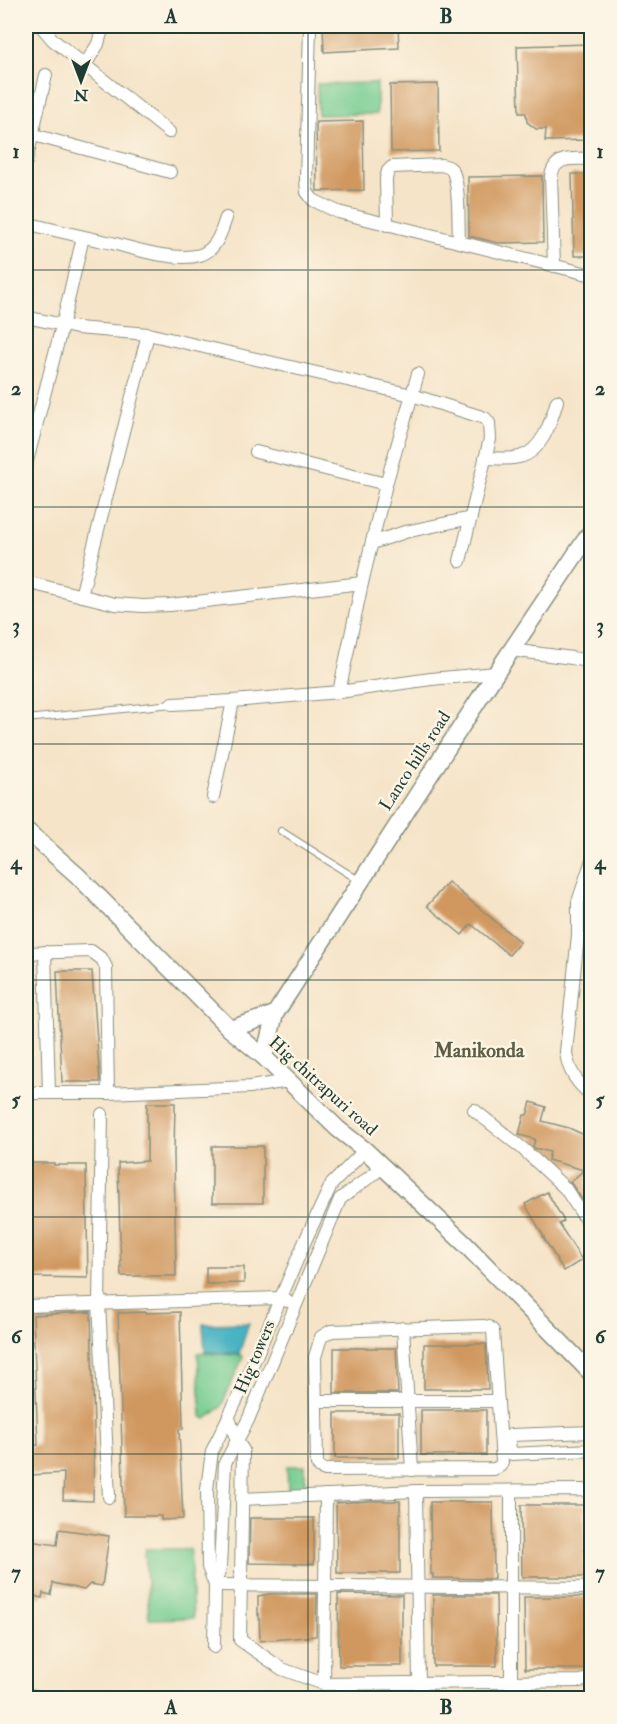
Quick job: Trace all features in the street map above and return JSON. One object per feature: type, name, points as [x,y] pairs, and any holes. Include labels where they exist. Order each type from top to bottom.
[{"type":"street","points":[[41,26],[53,40],[169,132]]},
{"type":"street","points":[[85,65],[98,44],[103,26]]},
{"type":"street","points":[[310,26],[307,192],[313,200],[338,212],[591,275]]},
{"type":"street","points":[[26,162],[29,134],[46,75]]},
{"type":"street","points":[[29,134],[170,172]]},
{"type":"street","points":[[554,266],[551,176],[553,168],[557,163],[566,160],[591,159]]},
{"type":"street","points":[[387,225],[386,179],[388,171],[392,167],[441,165],[453,172],[457,185],[459,242]]},
{"type":"street","points":[[26,223],[152,252],[192,256],[201,254],[214,245],[226,219]]},
{"type":"street","points":[[26,465],[83,237]]},
{"type":"street","points":[[26,317],[62,326],[148,334],[412,395],[485,418],[489,423],[490,439],[460,561]]},
{"type":"street","points":[[81,596],[148,334]]},
{"type":"street","points":[[339,692],[386,484],[418,374]]},
{"type":"street","points":[[485,458],[513,458],[531,453],[539,444],[557,401]]},
{"type":"street","points":[[256,452],[386,484]]},
{"type":"street","points":[[372,543],[405,531],[471,518]]},
{"type":"street","name":"Lanco hills road","points":[[264,1057],[275,1014],[591,530]]},
{"type":"street","points":[[26,582],[115,604],[142,606],[170,605],[362,583]]},
{"type":"street","points":[[511,650],[591,662]]},
{"type":"street","points":[[172,704],[339,692],[431,679],[496,673]]},
{"type":"street","points":[[213,797],[233,701]]},
{"type":"street","name":"Hig chitrapuri road","points":[[26,830],[77,875],[230,1029],[264,1057],[338,1129],[365,1150],[465,1244],[591,1374]]},
{"type":"street","points":[[591,860],[578,902],[578,935],[566,1052],[569,1067],[577,1083],[591,1096]]},
{"type":"street","points":[[26,952],[92,951],[102,959],[106,967],[108,1094]]},
{"type":"street","points":[[45,952],[49,1092]]},
{"type":"street","points":[[230,1029],[275,1014]]},
{"type":"street","points":[[26,1093],[108,1094],[250,1087],[289,1081]]},
{"type":"street","points":[[474,1110],[522,1148],[565,1188],[591,1229]]},
{"type":"street","points":[[102,1114],[99,1303],[109,1497]]},
{"type":"street","points":[[214,1647],[215,1586],[208,1567],[207,1489],[212,1451],[229,1419],[331,1185],[365,1150]]},
{"type":"street","name":"Hig towers","points":[[215,1586],[220,1567],[225,1463],[248,1420],[340,1199],[383,1167]]},
{"type":"street","points":[[26,1306],[281,1298],[296,1305]]},
{"type":"street","points":[[489,1327],[493,1331],[498,1401],[505,1445],[502,1462],[494,1469],[325,1470],[317,1464],[315,1357],[321,1337],[331,1331],[489,1327]]},
{"type":"street","points":[[403,1328],[412,1470]]},
{"type":"street","points":[[316,1401],[498,1401]]},
{"type":"street","points":[[229,1419],[243,1450],[240,1640],[282,1669],[324,1684],[581,1681],[591,1678]]},
{"type":"street","points":[[505,1445],[511,1435],[591,1432]]},
{"type":"street","points":[[505,1445],[512,1454],[591,1450]]},
{"type":"street","points":[[242,1499],[416,1491],[583,1490],[591,1492]]},
{"type":"street","points":[[416,1491],[418,1683]]},
{"type":"street","points":[[511,1491],[511,1682]]},
{"type":"street","points":[[324,1684],[326,1495]]},
{"type":"street","points":[[215,1586],[591,1587]]},
{"type":"street","points":[[26,1694],[46,1698]]},
{"type":"lane","points":[[26,720],[172,704]]},
{"type":"lane","points":[[281,831],[360,881]]},
{"type":"green space","points":[[377,83],[377,114],[318,115],[317,84]]},
{"type":"green space","points":[[198,1353],[241,1355],[243,1357],[221,1407],[206,1419],[201,1416]]},
{"type":"green space","points":[[287,1466],[305,1466],[305,1490],[288,1492]]},
{"type":"green space","points":[[145,1549],[190,1549],[193,1618],[149,1619]]},
{"type":"water","points":[[249,1323],[239,1354],[205,1352],[203,1324]]},
{"type":"building","points":[[323,26],[398,26],[399,48],[324,52]]},
{"type":"building","points":[[591,44],[591,140],[545,141],[546,129],[536,129],[527,122],[526,113],[519,113],[517,46]]},
{"type":"building","points":[[438,84],[439,151],[391,152],[390,85]]},
{"type":"building","points":[[363,121],[364,190],[317,191],[316,122]]},
{"type":"building","points":[[572,174],[591,174],[591,256],[574,256]]},
{"type":"building","points":[[542,176],[543,242],[498,243],[469,236],[468,177]]},
{"type":"building","points":[[448,882],[520,942],[509,955],[471,924],[462,935],[427,906]]},
{"type":"building","points":[[57,971],[92,971],[100,1082],[62,1082]]},
{"type":"building","points":[[531,1102],[546,1107],[542,1121],[569,1128],[591,1138],[591,1178],[586,1183],[591,1188],[591,1200],[586,1205],[570,1182],[584,1170],[548,1160],[550,1152],[533,1147],[535,1139],[519,1135],[524,1115],[527,1115]]},
{"type":"building","points":[[147,1103],[175,1103],[176,1276],[121,1276],[118,1163],[147,1161]]},
{"type":"building","points":[[212,1146],[263,1146],[263,1203],[212,1203]]},
{"type":"building","points":[[29,1163],[86,1165],[88,1278],[31,1277]]},
{"type":"building","points":[[547,1192],[564,1221],[559,1224],[582,1260],[564,1271],[525,1204]]},
{"type":"building","points":[[206,1267],[244,1267],[244,1283],[206,1284]]},
{"type":"building","points":[[91,1312],[93,1501],[63,1500],[64,1473],[31,1475],[30,1446],[38,1445],[33,1315]]},
{"type":"building","points":[[180,1312],[183,1429],[179,1429],[183,1519],[161,1520],[161,1516],[124,1516],[118,1313]]},
{"type":"building","points":[[424,1344],[486,1344],[488,1389],[424,1389]]},
{"type":"building","points":[[334,1348],[396,1348],[398,1393],[334,1393]]},
{"type":"building","points":[[421,1410],[486,1410],[486,1455],[421,1455]]},
{"type":"building","points":[[335,1413],[399,1413],[399,1458],[335,1458]]},
{"type":"building","points":[[400,1501],[400,1573],[337,1573],[336,1503]]},
{"type":"building","points":[[430,1502],[493,1502],[494,1579],[433,1578],[431,1574]]},
{"type":"building","points":[[521,1505],[585,1505],[585,1577],[522,1577]]},
{"type":"building","points":[[250,1518],[314,1518],[314,1564],[249,1563]]},
{"type":"building","points":[[59,1529],[109,1536],[102,1586],[90,1584],[84,1590],[53,1583],[51,1595],[43,1593],[42,1598],[26,1594],[29,1541],[57,1545]]},
{"type":"building","points":[[317,1594],[316,1636],[260,1641],[258,1596]]},
{"type":"building","points":[[338,1594],[402,1595],[402,1666],[339,1666]]},
{"type":"building","points":[[433,1595],[496,1595],[497,1666],[433,1666]]},
{"type":"building","points":[[524,1597],[588,1597],[588,1669],[525,1669]]},
{"type":"district","name":"Manikonda","points":[[479,1050]]}]
